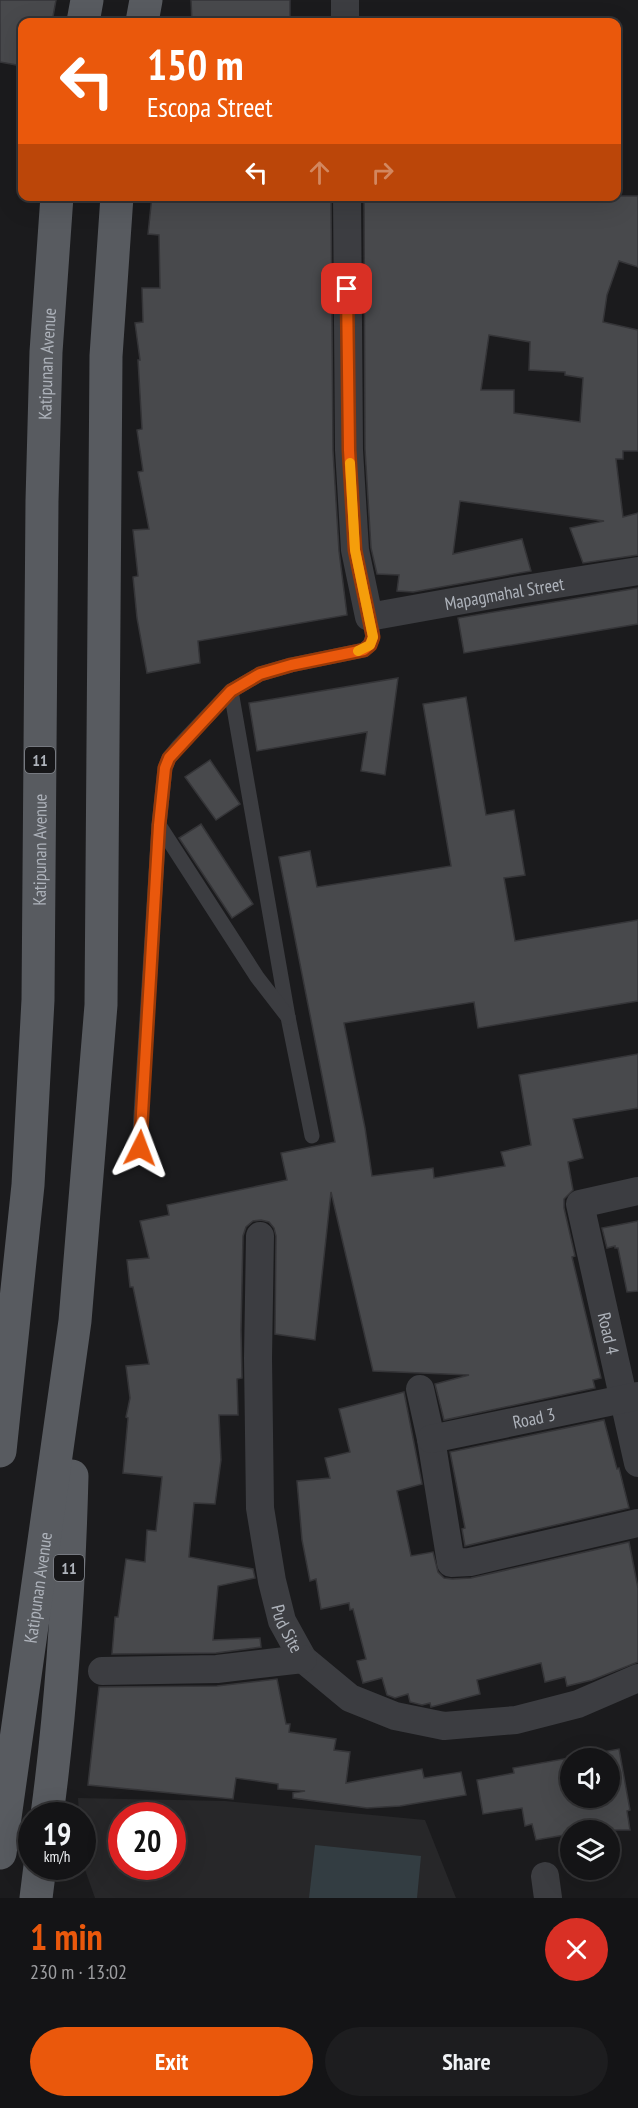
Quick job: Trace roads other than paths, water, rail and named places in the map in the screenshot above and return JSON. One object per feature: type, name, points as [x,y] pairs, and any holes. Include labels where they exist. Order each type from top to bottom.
[{"type":"main road","points":[[84,18],[87,0]]},
{"type":"main road","points":[[143,18],[146,0]]},
{"type":"main road","name":"Katipunan Avenue","points":[[0,1451],[28,1185],[38,1000],[45,363],[57,201]]},
{"type":"main road","name":"Katipunan Avenue","points":[[49,1802],[55,1759],[69,1570],[75,1321],[100,1005],[105,368],[117,201]]},
{"type":"main road","name":"Katipunan Avenue","points":[[0,1853],[75,1321]]},
{"type":"main road","name":"Katipunan Avenue","points":[[0,1370],[14,1323]]},
{"type":"main road","points":[[36,1898],[38,1880]]},
{"type":"street","points":[[345,0],[345,18]]},
{"type":"street","points":[[346,201],[349,450],[355,550],[369,617]]},
{"type":"street","name":"Mapagmahal Street","points":[[369,617],[638,571]]},
{"type":"street","name":"Road 4","points":[[638,1191],[580,1204],[631,1398],[638,1463]]},
{"type":"street","name":"Pud Site","points":[[260,1236],[258,1358],[260,1508],[272,1581],[282,1621],[303,1659],[350,1698],[395,1716],[444,1726],[516,1720],[578,1704],[638,1678]]},
{"type":"street","points":[[420,1389],[431,1439],[451,1563],[470,1562],[638,1523]]},
{"type":"street","name":"Road 3","points":[[431,1439],[631,1398]]},
{"type":"street","points":[[102,1671],[217,1669],[303,1659]]},
{"type":"lane","points":[[140,1148],[159,825],[165,768],[169,758],[231,691],[260,674],[364,650],[370,645],[373,637],[369,617]]},
{"type":"lane","points":[[231,691],[288,1017],[312,1136]]},
{"type":"lane","points":[[159,825],[257,977],[288,1017]]}]
